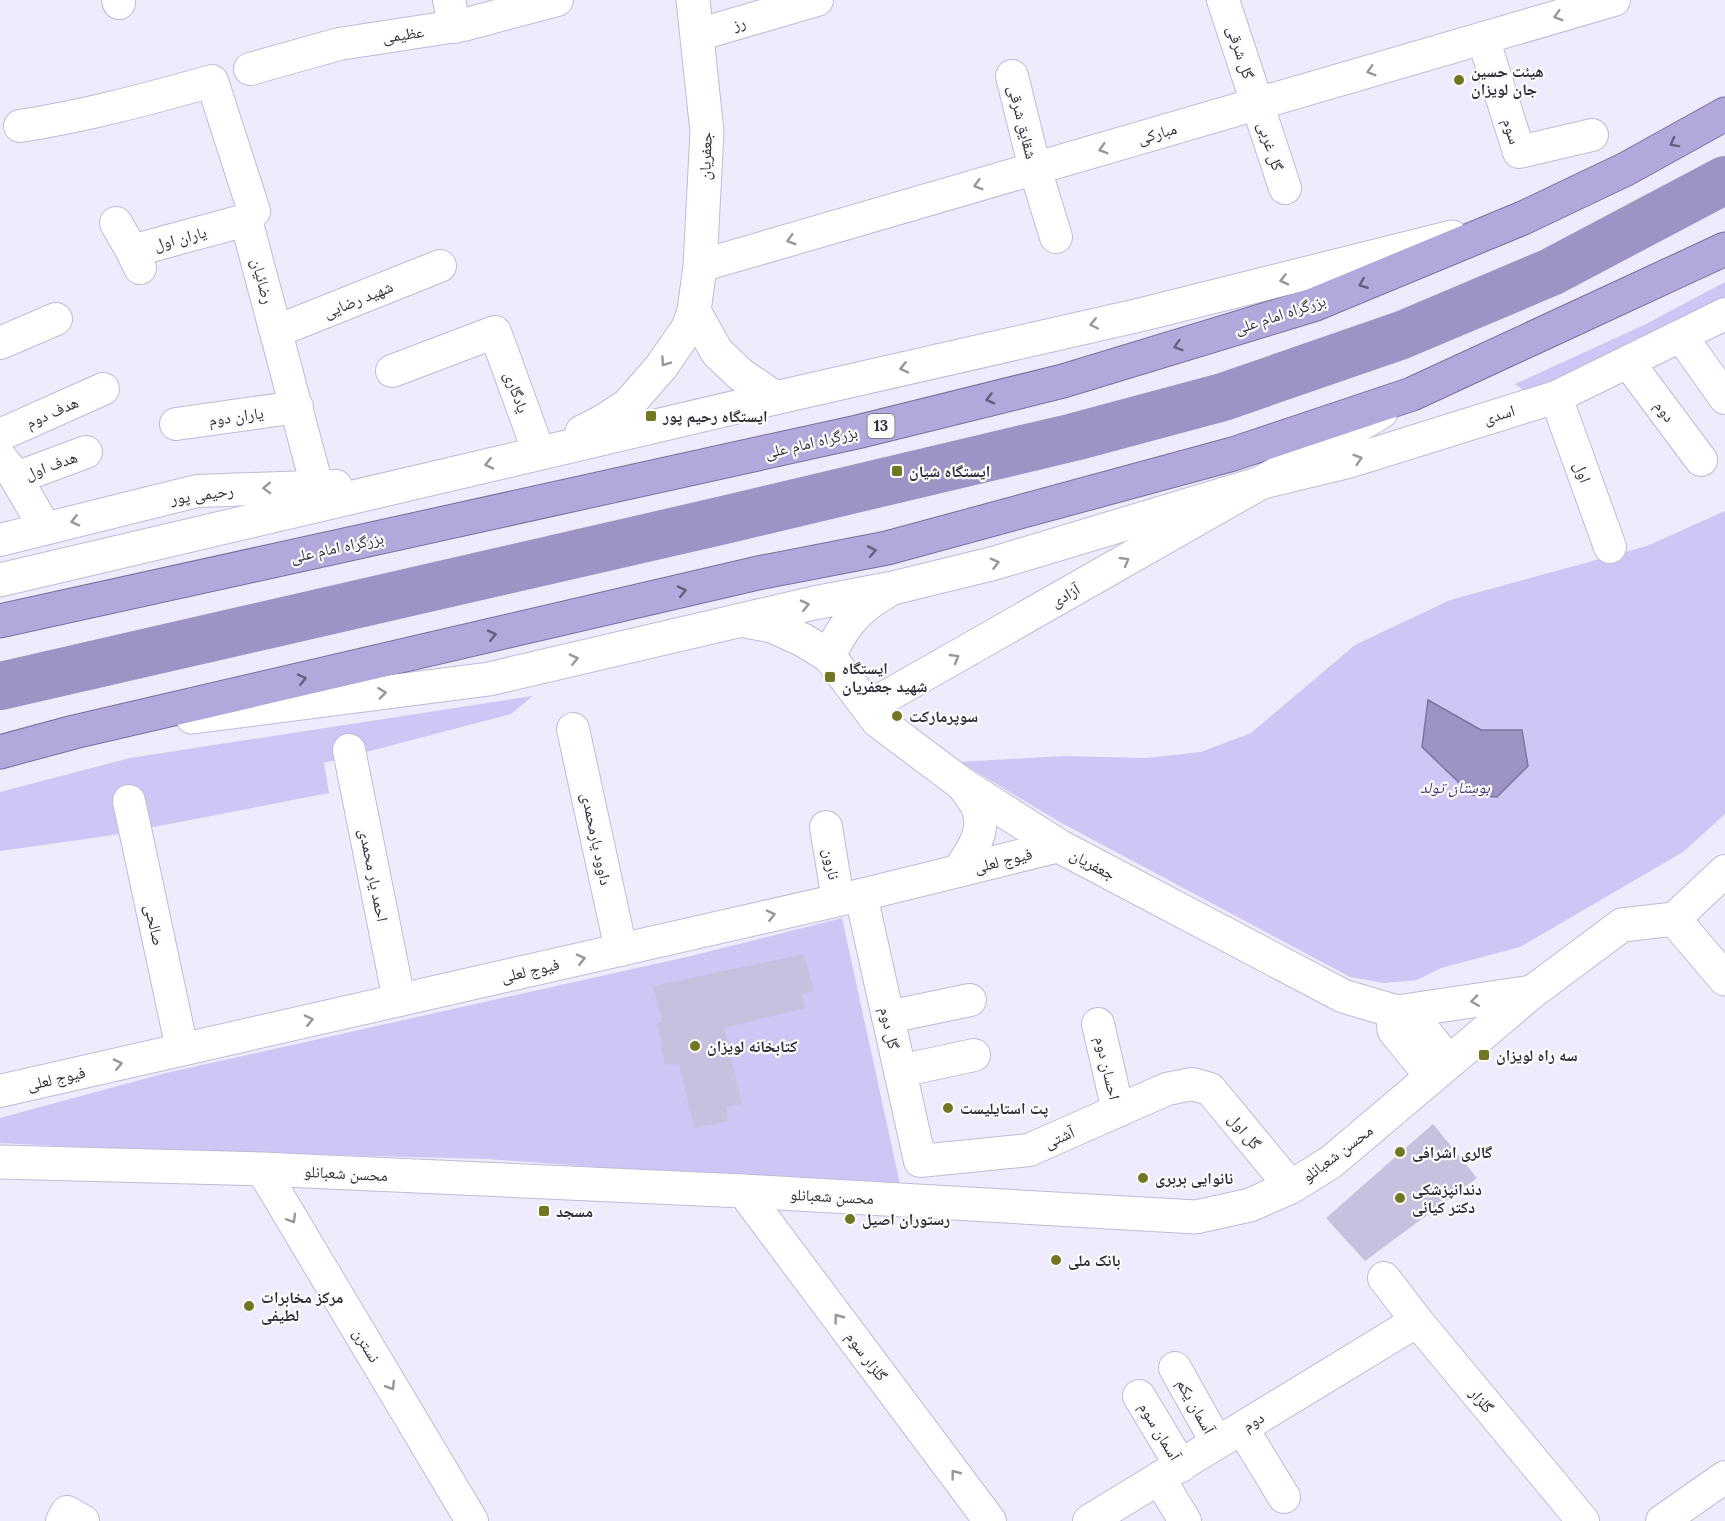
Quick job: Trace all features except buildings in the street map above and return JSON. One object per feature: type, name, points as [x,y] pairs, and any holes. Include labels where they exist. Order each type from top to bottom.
[{"type":"highway","name":"بزرگراه امام علی","points":[[0,621],[834,437],[1063,381],[1313,305],[1523,218],[1626,169],[1725,114]]},
{"type":"highway","points":[[0,752],[74,732],[736,578],[887,548],[1233,454],[1412,394],[1725,249]]},
{"type":"main road","name":"جعفریان","points":[[539,453],[602,422],[628,405],[662,367],[687,328],[694,311],[700,266],[707,132],[693,0]]},
{"type":"main road","points":[[0,580],[1178,305],[1523,218]]},
{"type":"main road","points":[[694,311],[717,352],[740,374],[775,398]]},
{"type":"main road","points":[[74,732],[489,679],[995,563],[1261,483],[1412,394]]},
{"type":"main road","points":[[829,656],[837,638],[851,619],[867,603],[893,588]]},
{"type":"main road","name":"جعفریان","points":[[741,620],[772,626],[803,640],[829,656],[878,721],[962,784],[1059,846],[1343,996],[1397,1012]]},
{"type":"main road","points":[[1674,919],[1725,979]]},
{"type":"main road","name":"محسن شعبانلو","points":[[0,1162],[262,1169],[743,1191],[1196,1217],[1250,1205],[1291,1187],[1331,1162],[1533,992],[1622,925],[1674,919]]},
{"type":"main road","points":[[1397,1012],[1533,992]]},
{"type":"main road","points":[[1397,1012],[1405,1012],[1412,1016],[1443,1055],[1443,1063],[1439,1070]]},
{"type":"street","name":"عظیمی","points":[[250,69],[452,13],[557,0]]},
{"type":"street","name":"رز","points":[[697,35],[817,0]]},
{"type":"street","name":"گل شرقی","points":[[1223,0],[1258,104]]},
{"type":"street","name":"مبارکی","points":[[700,266],[1614,0]]},
{"type":"street","name":"سوم","points":[[1483,38],[1519,152],[1592,135]]},
{"type":"street","name":"شقایق شرقی","points":[[1012,76],[1035,169],[1056,237]]},
{"type":"street","name":"رضائیان","points":[[20,126],[77,116],[212,81],[254,211],[246,220],[317,486]]},
{"type":"street","name":"گل غربی","points":[[1258,104],[1285,188]]},
{"type":"street","name":"یاران اول","points":[[116,223],[136,260],[246,220]]},
{"type":"street","name":"شهید رضایی","points":[[277,331],[440,266]]},
{"type":"street","name":"اسدی","points":[[1261,483],[1348,462],[1556,397],[1725,314]]},
{"type":"street","points":[[0,343],[56,319]]},
{"type":"street","name":"یادگاری","points":[[392,371],[495,332],[539,453]]},
{"type":"street","points":[[1681,336],[1725,398]]},
{"type":"street","name":"دوم","points":[[1628,362],[1701,460]]},
{"type":"street","name":"هدف دوم","points":[[0,435],[103,389]]},
{"type":"street","name":"اول","points":[[1556,397],[1610,547]]},
{"type":"street","name":"یاران دوم","points":[[176,424],[297,407]]},
{"type":"street","name":"هدف اول","points":[[8,468],[86,452]]},
{"type":"street","points":[[8,468],[45,528]]},
{"type":"street","name":"رحیمی پور","points":[[0,540],[196,491],[409,483]]},
{"type":"street","name":"آزادی","points":[[868,708],[1261,483]]},
{"type":"street","name":"داوود یارمحمدی","points":[[573,729],[621,950]]},
{"type":"street","name":"احمد یار محمدی","points":[[350,750],[399,1000]]},
{"type":"street","points":[[958,871],[976,846],[980,829],[978,809],[962,784]]},
{"type":"street","name":"صالحی","points":[[129,801],[182,1049]]},
{"type":"street","name":"نارون","points":[[826,827],[850,897]]},
{"type":"street","name":"فیوج لعلی","points":[[0,1091],[621,950],[1059,846]]},
{"type":"street","points":[[1674,919],[1725,871]]},
{"type":"street","name":"گل دوم","points":[[850,897],[888,1017],[920,1161]]},
{"type":"street","points":[[888,1017],[970,1000]]},
{"type":"street","name":"احسان دوم","points":[[1098,1024],[1118,1111]]},
{"type":"street","points":[[900,1071],[974,1055]]},
{"type":"street","name":"آشتی","points":[[920,1161],[1029,1150],[1167,1089],[1192,1084]]},
{"type":"street","name":"گل اول","points":[[1192,1084],[1210,1089],[1291,1187]]},
{"type":"street","name":"نسترن","points":[[262,1169],[472,1521]]},
{"type":"street","name":"گلزار سوم","points":[[743,1191],[990,1521]]},
{"type":"street","name":"گلزار","points":[[1384,1278],[1568,1516]]},
{"type":"street","name":"دوم","points":[[1089,1521],[1417,1321]]},
{"type":"street","name":"آسمان یکم","points":[[1175,1368],[1284,1497]]},
{"type":"street","name":"آسمان سوم","points":[[1139,1396],[1170,1472],[1185,1521]]},
{"type":"street","points":[[1662,1521],[1725,1477]]},
{"type":"street","points":[[62,1521],[67,1512],[83,1521]]},
{"type":"green space","points":[[1725,282],[1725,300],[1527,393],[1515,384],[1646,324]]},
{"type":"green space","name":"بوستان تولد","points":[[1725,511],[1725,814],[1683,852],[1520,947],[1441,968],[1417,980],[1384,983],[1350,977],[1058,821],[960,762],[1062,756],[1146,758],[1201,752],[1251,733],[1355,645],[1450,600],[1647,546]]},
{"type":"green space","points":[[533,696],[511,714],[324,763],[329,793],[107,836],[0,851],[0,792],[130,758]]},
{"type":"green space","points":[[842,918],[900,1184],[746,1178],[487,1159],[131,1150],[0,1143],[0,1118],[166,1073],[691,956]]},
{"type":"shaded area","points":[[1428,700],[1481,730],[1522,730],[1528,766],[1497,797],[1472,795],[1422,747]]},
{"type":"waterway","points":[[0,686],[724,520],[1074,437],[1223,397],[1402,335],[1551,272],[1725,180]]},
{"type":"place","name":"هیئت حسین جان لویزان","points":[[1459,80]]},
{"type":"place","name":"ایستگاه رحیم پور","points":[[651,416]]},
{"type":"place","name":"ایستگاه شیان","points":[[897,471]]},
{"type":"place","name":"ایستگاه شهید جعفریان","points":[[830,677]]},
{"type":"place","name":"سوپرمارکت","points":[[897,716]]},
{"type":"place","name":"کتابخانه لویزان","points":[[695,1046]]},
{"type":"place","name":"سه راه لویزان","points":[[1484,1055]]},
{"type":"place","name":"پت استایلیست","points":[[948,1108]]},
{"type":"place","name":"گالری اشرافی","points":[[1400,1152]]},
{"type":"place","name":"نانوایی بربری","points":[[1143,1178]]},
{"type":"place","name":"دندانپزشکی دکتر کیائی","points":[[1400,1198]]},
{"type":"place","name":"مسجد","points":[[544,1211]]},
{"type":"place","name":"رستوران اصیل","points":[[850,1219]]},
{"type":"place","name":"بانک ملی","points":[[1056,1260]]},
{"type":"place","name":"مرکز مخابرات لطیفی","points":[[249,1306]]}]
